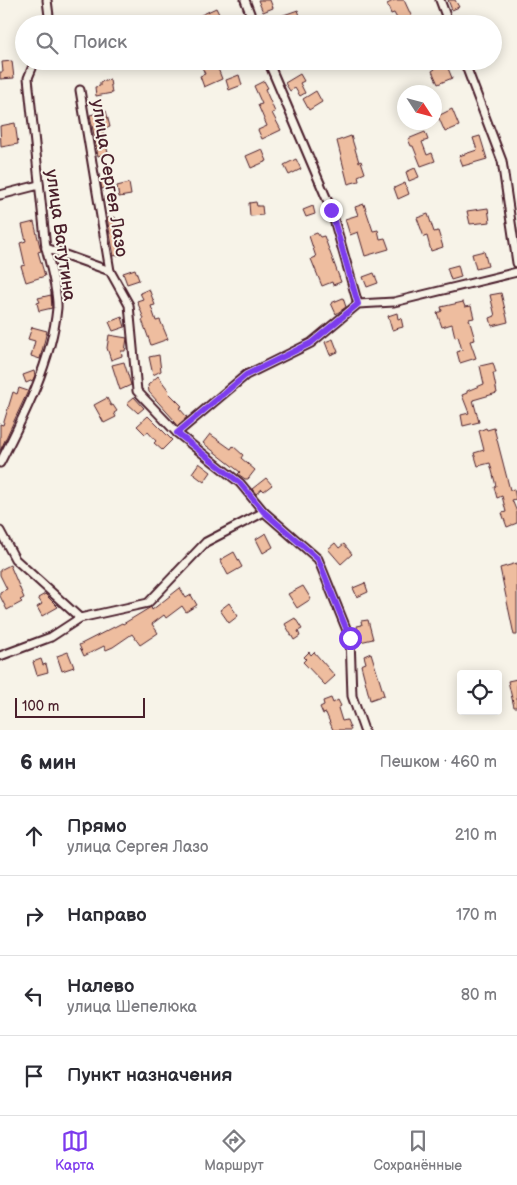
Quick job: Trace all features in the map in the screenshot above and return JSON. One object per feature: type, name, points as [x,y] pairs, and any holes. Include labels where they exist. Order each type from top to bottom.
[{"type":"street","points":[[47,0],[49,15]]},
{"type":"street","points":[[246,0],[251,15]]},
{"type":"street","points":[[440,0],[446,15]]},
{"type":"street","name":"улица Ватутина","points":[[0,462],[14,436],[42,370],[51,342],[57,306],[46,248],[39,185],[28,78],[31,70]]},
{"type":"street","points":[[272,70],[331,210],[358,304]]},
{"type":"street","points":[[467,70],[502,160],[517,263]]},
{"type":"street","name":"улица Сергея Лазо","points":[[80,90],[110,271],[128,304],[137,391],[177,433],[240,483],[264,512],[318,559],[350,638],[352,696],[364,730]]},
{"type":"street","points":[[0,195],[39,185]]},
{"type":"street","name":"улица Сергея Лазо","points":[[46,248],[110,271]]},
{"type":"street","points":[[177,433],[246,375],[311,343],[358,304],[394,302],[517,272]]},
{"type":"street","points":[[0,656],[51,637],[80,618],[148,603],[206,542],[264,512]]},
{"type":"street","points":[[0,531],[15,559],[80,618]]},
{"type":"building","points":[[258,0],[270,0],[273,8],[263,12]]},
{"type":"building","points":[[395,0],[404,0],[411,15],[391,14],[387,4]]},
{"type":"building","points":[[448,0],[455,0],[459,7],[452,10]]},
{"type":"building","points":[[216,8],[220,15],[201,15]]},
{"type":"building","points":[[298,10],[300,15],[284,15]]},
{"type":"building","points":[[12,61],[14,78],[0,79],[0,72],[3,72],[2,62]]},
{"type":"building","points":[[203,70],[218,70],[222,79],[204,87],[200,76],[205,74]]},
{"type":"building","points":[[449,70],[452,78],[438,84],[432,71]]},
{"type":"building","points":[[300,74],[304,81],[300,83],[305,93],[300,96],[295,88],[290,91],[285,83]]},
{"type":"building","points":[[239,75],[242,85],[229,90],[226,80]]},
{"type":"building","points":[[110,80],[112,93],[96,96],[95,87],[100,86],[100,82]]},
{"type":"building","points":[[264,81],[268,88],[265,89],[275,112],[272,113],[281,130],[262,139],[258,130],[267,126],[258,105],[262,104],[254,86]]},
{"type":"building","points":[[316,91],[322,102],[309,110],[303,99]]},
{"type":"building","points":[[452,109],[459,126],[445,132],[442,125],[442,114]]},
{"type":"building","points":[[106,111],[110,127],[102,129],[108,153],[98,156],[90,115]]},
{"type":"building","points":[[15,123],[18,144],[1,147],[0,126]]},
{"type":"building","points":[[425,132],[428,140],[422,142],[427,155],[432,153],[435,161],[421,166],[408,139]]},
{"type":"building","points":[[351,136],[359,162],[361,161],[365,173],[358,176],[359,181],[348,184],[337,141]]},
{"type":"building","points":[[480,136],[487,159],[463,166],[459,156],[477,150],[473,138]]},
{"type":"building","points":[[262,149],[267,161],[251,168],[246,156]]},
{"type":"building","points":[[296,159],[301,169],[289,175],[284,165]]},
{"type":"building","points":[[415,168],[419,177],[409,181],[406,172]]},
{"type":"building","points":[[113,177],[114,186],[102,189],[100,180]]},
{"type":"building","points":[[129,183],[131,195],[119,197],[117,186]]},
{"type":"building","points":[[405,183],[409,194],[398,199],[394,188]]},
{"type":"building","points":[[256,202],[257,206],[262,206],[263,215],[250,216],[249,203]]},
{"type":"building","points":[[364,204],[373,231],[378,230],[380,239],[385,238],[389,249],[365,256],[358,232],[350,235],[345,219],[358,215],[355,207]]},
{"type":"building","points":[[313,206],[315,214],[306,217],[303,210]]},
{"type":"building","points":[[488,208],[490,222],[470,224],[467,211]]},
{"type":"building","points":[[428,214],[434,232],[438,231],[443,247],[431,251],[427,236],[424,237],[417,218]]},
{"type":"building","points":[[115,217],[116,221],[119,221],[122,241],[124,240],[127,253],[114,256],[107,218]]},
{"type":"building","points":[[34,222],[41,251],[38,252],[45,276],[26,282],[21,266],[25,265],[20,243],[26,241],[22,225]]},
{"type":"building","points":[[317,233],[320,237],[324,236],[341,282],[333,285],[332,282],[322,286],[311,259],[316,257],[309,236]]},
{"type":"building","points":[[484,251],[488,266],[476,269],[472,254]]},
{"type":"building","points":[[458,265],[461,277],[451,280],[447,268]]},
{"type":"building","points":[[135,269],[139,280],[127,284],[123,273]]},
{"type":"building","points":[[374,273],[378,283],[367,287],[363,277]]},
{"type":"building","points":[[149,289],[155,305],[151,306],[156,321],[160,320],[168,339],[151,345],[137,301],[143,299],[140,293]]},
{"type":"building","points":[[501,293],[508,322],[492,326],[490,318],[495,316],[490,295]]},
{"type":"building","points":[[51,295],[52,308],[39,311],[37,303],[40,302],[38,298]]},
{"type":"building","points":[[343,298],[346,307],[336,314],[331,303]]},
{"type":"building","points":[[463,302],[465,307],[471,306],[474,318],[469,319],[475,340],[470,341],[476,358],[460,363],[457,352],[462,350],[458,336],[455,337],[452,324],[442,327],[437,313],[442,311],[441,307]]},
{"type":"building","points":[[397,313],[398,319],[401,318],[403,327],[392,330],[388,316]]},
{"type":"building","points":[[122,317],[125,327],[113,331],[109,322]]},
{"type":"building","points":[[32,327],[47,331],[40,359],[31,356],[35,341],[28,339]]},
{"type":"building","points":[[109,335],[127,338],[125,351],[121,351],[122,356],[111,360],[107,348]]},
{"type":"building","points":[[333,339],[338,352],[330,355],[325,342]]},
{"type":"building","points":[[159,355],[161,371],[153,375],[149,357]]},
{"type":"building","points":[[124,362],[131,385],[120,390],[112,365]]},
{"type":"building","points":[[493,363],[496,373],[493,373],[497,393],[473,400],[479,422],[463,426],[461,415],[469,413],[462,395],[484,384],[480,366]]},
{"type":"building","points":[[34,371],[33,380],[26,383],[23,375]]},
{"type":"building","points":[[158,376],[168,392],[182,406],[179,408],[187,417],[177,426],[175,421],[149,392],[148,385]]},
{"type":"building","points":[[19,388],[28,391],[0,451],[0,424],[3,425],[13,392],[17,394]]},
{"type":"building","points":[[134,397],[144,408],[138,413],[127,403]]},
{"type":"building","points":[[107,398],[111,406],[113,405],[117,411],[114,413],[116,417],[104,423],[94,405]]},
{"type":"building","points":[[148,416],[172,440],[162,450],[154,443],[156,441],[148,432],[145,434],[137,426]]},
{"type":"building","points":[[486,428],[487,430],[494,428],[510,490],[514,489],[516,499],[512,500],[517,512],[517,523],[507,527],[502,513],[506,512],[502,496],[497,498],[490,463],[478,466],[474,453],[484,450],[479,431]]},
{"type":"building","points":[[210,434],[231,449],[233,446],[243,455],[241,458],[255,470],[248,479],[238,474],[240,472],[203,443]]},
{"type":"building","points":[[199,463],[211,472],[204,482],[192,473]]},
{"type":"building","points":[[266,478],[272,485],[256,494],[252,489]]},
{"type":"building","points":[[266,533],[273,547],[263,553],[256,539]]},
{"type":"building","points":[[335,543],[339,548],[344,544],[352,554],[341,564],[328,549]]},
{"type":"building","points":[[234,552],[242,567],[228,575],[220,560]]},
{"type":"building","points":[[517,563],[517,635],[514,635],[500,568]]},
{"type":"building","points":[[10,565],[24,598],[20,600],[22,602],[7,610],[0,596],[0,592],[7,589],[0,575],[0,570]]},
{"type":"building","points":[[365,583],[368,592],[357,597],[353,588]]},
{"type":"building","points":[[303,586],[311,599],[297,608],[288,594]]},
{"type":"building","points":[[180,588],[186,598],[191,595],[197,605],[186,612],[182,606],[166,618],[164,615],[152,624],[158,633],[140,645],[132,634],[113,647],[106,650],[104,646],[84,656],[79,645],[123,624],[151,607],[152,610]]},
{"type":"building","points":[[45,594],[58,607],[42,616],[37,607],[42,604],[38,598]]},
{"type":"building","points":[[229,603],[238,616],[229,623],[220,610]]},
{"type":"building","points":[[295,618],[302,629],[298,631],[300,636],[294,640],[285,624]]},
{"type":"building","points":[[368,620],[373,639],[360,642],[357,626],[362,625],[361,621]]},
{"type":"building","points":[[68,652],[74,667],[62,671],[57,656]]},
{"type":"building","points":[[309,652],[311,655],[314,652],[335,676],[325,685],[303,662],[306,659],[304,657]]},
{"type":"building","points":[[371,653],[384,695],[370,700],[361,665],[366,663],[364,656]]},
{"type":"building","points":[[41,659],[43,665],[46,664],[48,672],[37,675],[33,662]]},
{"type":"building","points":[[517,679],[517,707],[514,707],[508,681]]},
{"type":"building","points":[[331,698],[333,703],[338,700],[341,706],[338,708],[342,721],[347,720],[351,730],[333,730],[326,713],[323,714],[320,707],[324,705],[323,701]]},
{"type":"route","points":[[331,210],[358,304],[311,343],[246,375],[177,433],[240,483],[264,512],[318,559],[350,638]]}]
